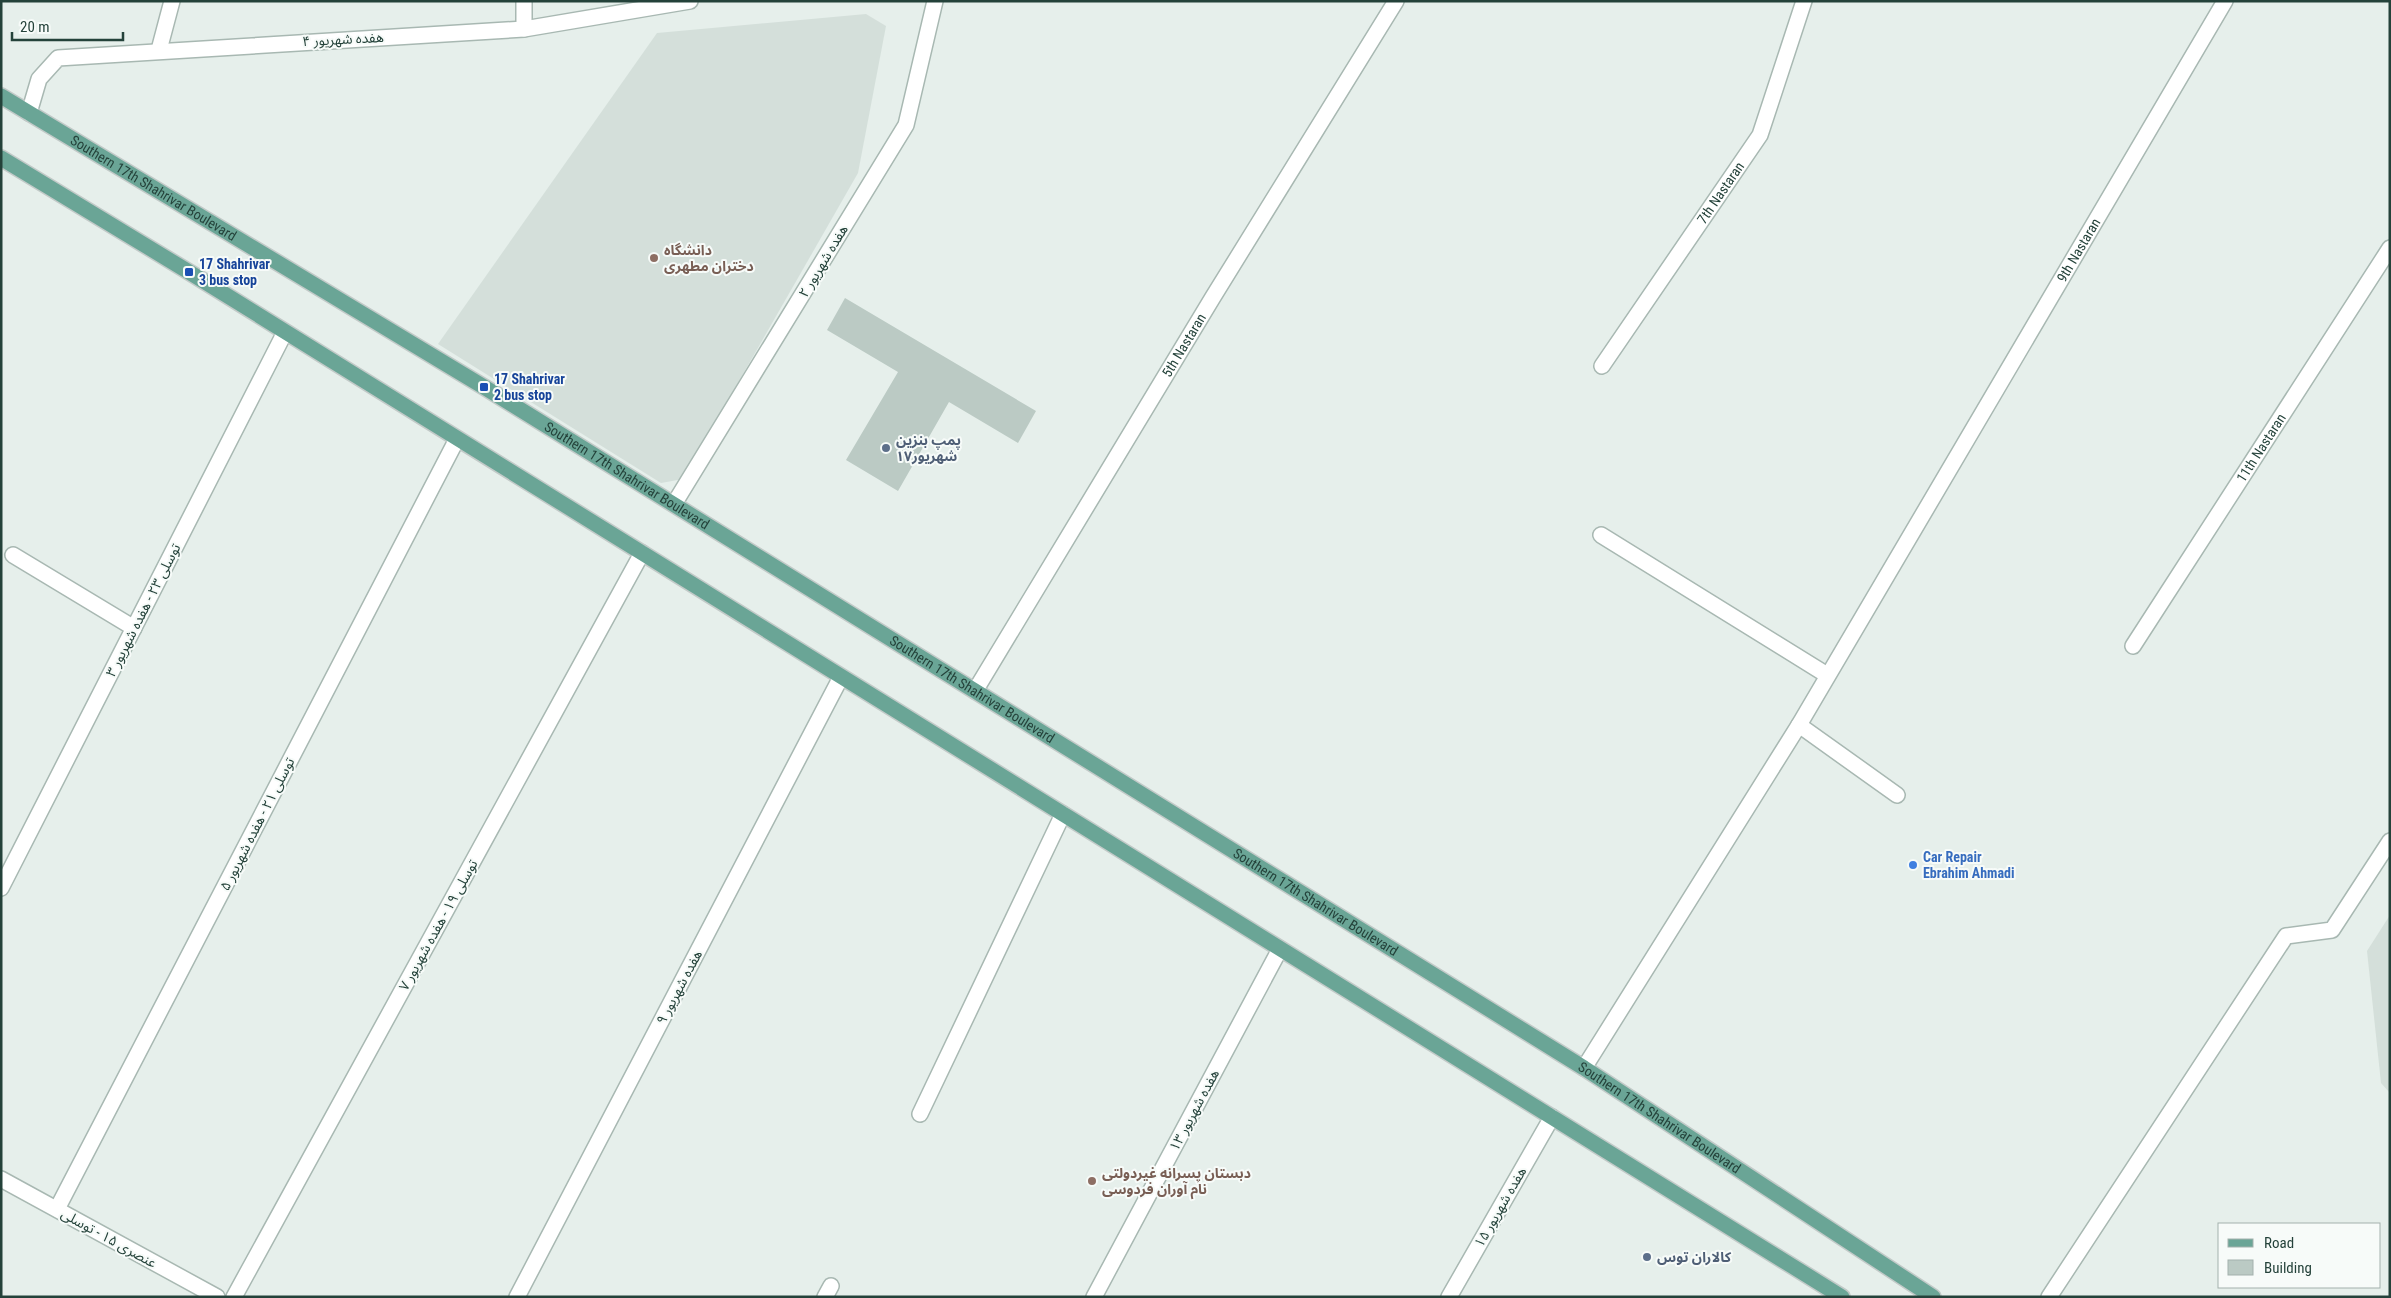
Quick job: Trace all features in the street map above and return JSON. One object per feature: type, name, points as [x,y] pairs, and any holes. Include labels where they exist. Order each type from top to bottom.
[{"type":"main road","name":"Southern 17th Shahrivar Boulevard","points":[[1,96],[674,504],[1584,1068],[1933,1297]]},
{"type":"main road","points":[[1,158],[1842,1297]]},
{"type":"street","points":[[159,50],[172,1]]},
{"type":"street","points":[[524,1],[524,29]]},
{"type":"street","name":"هفده شهریور ۴","points":[[29,113],[39,79],[58,58],[159,50],[524,29],[690,1]]},
{"type":"street","name":"هفده شهریور ۲","points":[[674,504],[906,125],[935,1]]},
{"type":"street","name":"5th Nastaran","points":[[975,690],[1213,297],[1396,1]]},
{"type":"street","name":"7th Nastaran","points":[[1602,366],[1760,135],[1804,1]]},
{"type":"street","name":"9th Nastaran","points":[[1584,1068],[1799,725],[2225,1]]},
{"type":"street","name":"11th Nastaran","points":[[2133,646],[2390,248]]},
{"type":"street","name":"توسلی ۲۳ - هفده شهریور ۳","points":[[1,888],[285,332]]},
{"type":"street","name":"توسلی ۲۱ - هفده شهریور ۵","points":[[57,1209],[457,439]]},
{"type":"street","points":[[1601,535],[1827,675]]},
{"type":"street","name":"توسلی ۱۹ - هفده شهریور ۷","points":[[234,1297],[642,553]]},
{"type":"street","points":[[13,555],[134,628]]},
{"type":"street","name":"هفده شهریور ۹","points":[[517,1297],[841,677]]},
{"type":"street","points":[[1799,725],[1897,795]]},
{"type":"street","points":[[920,1114],[1062,814]]},
{"type":"street","points":[[2049,1297],[2286,936],[2332,930],[2390,841]]},
{"type":"street","name":"هفده شهریور ۱۳","points":[[1094,1297],[1280,949]]},
{"type":"street","name":"هفده شهریور ۱۵","points":[[1449,1297],[1552,1117]]},
{"type":"street","name":"عنصری ۱۵ - توسلی","points":[[1,1179],[57,1209],[200,1293],[217,1297]]},
{"type":"shaded area","name":"دانشگاه دختران مطهری","points":[[866,14],[886,26],[858,173],[683,479],[661,483],[438,344],[657,33]]},
{"type":"shaded area","points":[[2390,915],[2390,1093],[2381,1083],[2367,951]]},
{"type":"building","points":[[845,298],[1036,411],[1018,443],[949,402],[898,491],[846,460],[898,372],[827,330]]},
{"type":"place","name":"دانشگاه دختران مطهری","points":[[654,258]]},
{"type":"place","name":"17 Shahrivar 3 bus stop","points":[[189,272]]},
{"type":"place","name":"17 Shahrivar 2 bus stop","points":[[484,387]]},
{"type":"place","name":"پمپ بنزین ۱۷شهریور","points":[[886,448]]},
{"type":"place","name":"Car Repair Ebrahim Ahmadi","points":[[1913,865]]},
{"type":"place","name":"دبستان پسرانه غیردولتی نام آوران فردوسی","points":[[1092,1181]]},
{"type":"place","name":"كالاران توس","points":[[1647,1257]]}]
